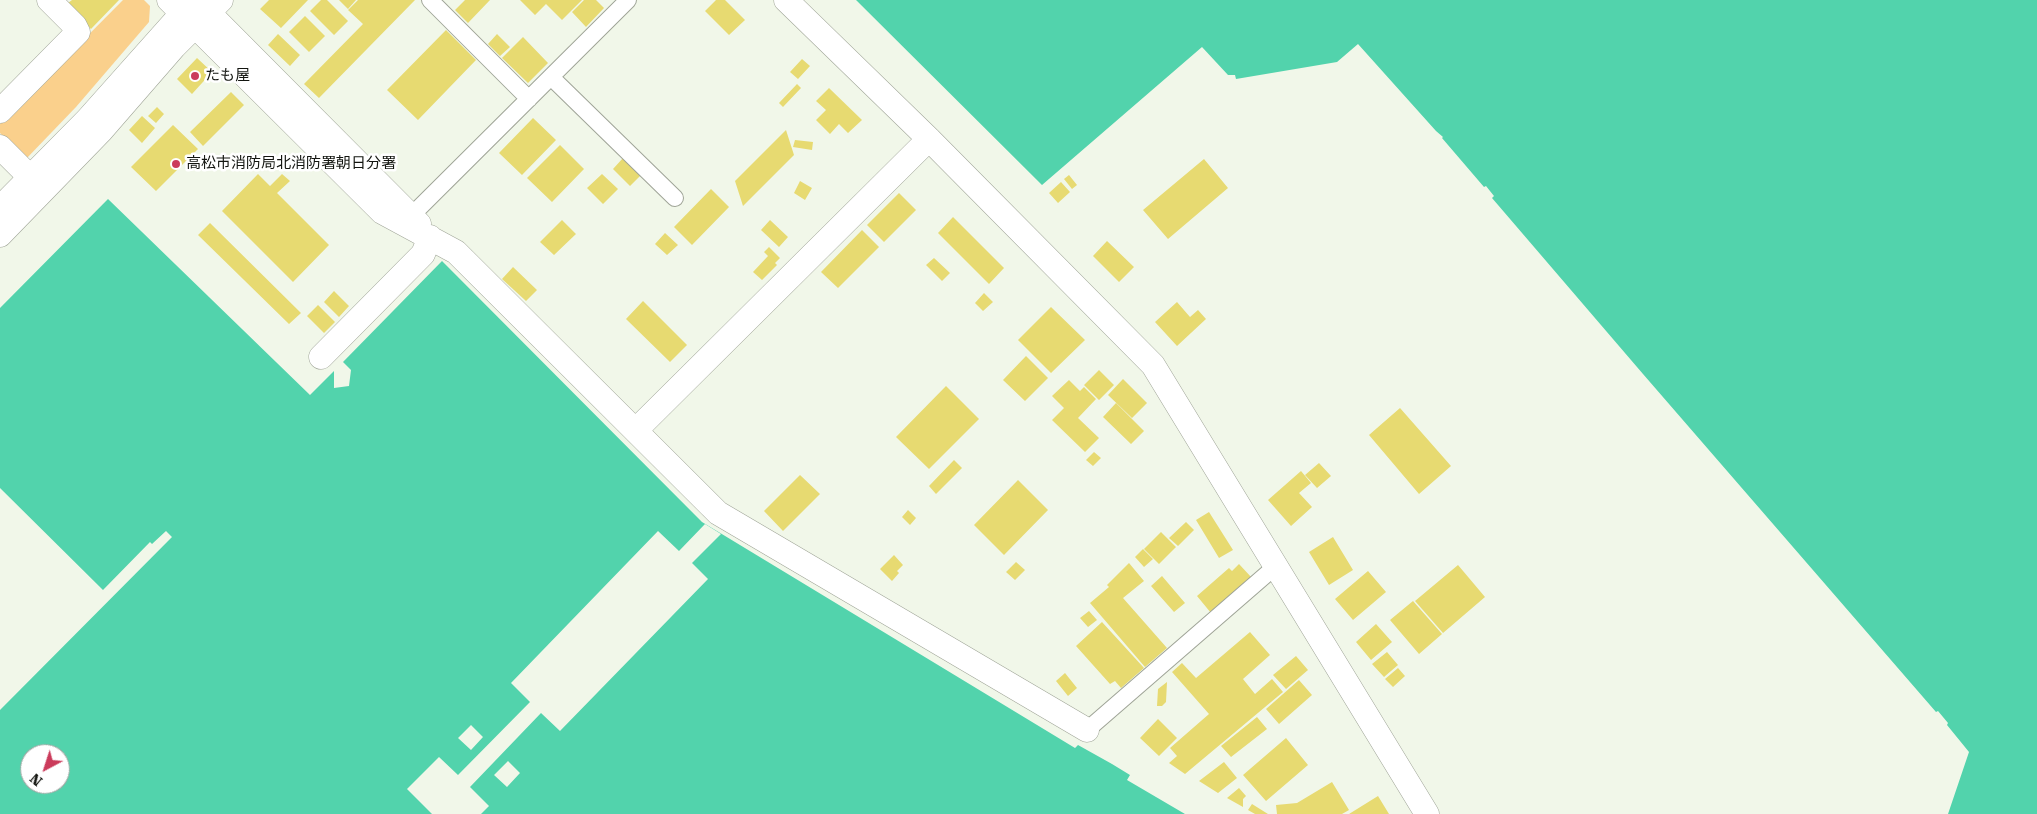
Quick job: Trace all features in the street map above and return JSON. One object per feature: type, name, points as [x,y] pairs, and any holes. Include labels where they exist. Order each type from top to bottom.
[{"type":"street","points":[[0,111],[78,32],[76,26],[49,0]]},
{"type":"street","points":[[430,0],[529,99]]},
{"type":"street","points":[[412,215],[628,0]]},
{"type":"street","points":[[786,0],[928,139],[1153,365],[1427,814]]},
{"type":"street","points":[[195,7],[382,212],[456,252],[718,513],[1087,730],[1276,566]]},
{"type":"street","points":[[0,208],[38,184],[102,131],[195,7]]},
{"type":"street","points":[[195,7],[412,215],[430,237]]},
{"type":"street","points":[[551,77],[675,198]]},
{"type":"street","points":[[636,430],[928,139]]},
{"type":"street","points":[[0,147],[38,184]]},
{"type":"street","points":[[0,235],[38,184]]},
{"type":"street","points":[[321,357],[423,254],[430,237]]},
{"type":"shaded area","points":[[123,0],[144,0],[150,6],[149,22],[76,107],[26,159],[0,133],[0,124]]},
{"type":"shaded area","points":[[856,0],[2037,0],[2037,814],[1948,814],[1969,752],[1947,725],[1948,723],[1938,711],[1936,712],[1643,374],[1492,198],[1494,196],[1486,186],[1484,187],[1443,137],[1358,44],[1337,62],[1236,79],[1235,75],[1228,75],[1202,47],[1042,185]]},
{"type":"shaded area","points":[[108,199],[310,395],[334,371],[334,388],[349,386],[351,370],[343,362],[442,261],[702,522],[1075,748],[1078,745],[1112,764],[1130,775],[1127,780],[1185,814],[0,814],[0,710],[172,537],[166,531],[152,544],[150,542],[103,590],[0,488],[0,308]]},
{"type":"pier","points":[[705,524],[721,534],[692,563],[708,579],[560,731],[541,713],[470,787],[489,806],[481,814],[432,814],[407,789],[439,757],[458,775],[530,702],[511,683],[658,531],[679,551]]},
{"type":"pier","points":[[471,725],[483,737],[471,750],[458,738]]},
{"type":"pier","points":[[508,761],[520,773],[507,787],[494,775]]},
{"type":"building","points":[[72,0],[119,0],[91,29],[68,3]]},
{"type":"building","points":[[269,0],[308,0],[281,28],[260,9]]},
{"type":"building","points":[[321,0],[327,0],[348,21],[334,35],[310,11]]},
{"type":"building","points":[[339,0],[356,0],[348,9]]},
{"type":"building","points":[[358,0],[415,0],[319,98],[304,84],[363,24],[348,10]]},
{"type":"building","points":[[465,0],[490,0],[468,23],[455,10]]},
{"type":"building","points":[[520,0],[582,0],[562,20],[546,4],[535,15]]},
{"type":"building","points":[[584,0],[596,0],[604,8],[586,27],[572,12]]},
{"type":"building","points":[[716,0],[725,0],[745,20],[729,35],[705,11]]},
{"type":"building","points":[[305,16],[325,36],[309,52],[289,32]]},
{"type":"building","points":[[446,30],[476,60],[418,120],[387,90]]},
{"type":"building","points":[[278,34],[300,55],[290,66],[268,45]]},
{"type":"building","points":[[497,34],[510,47],[500,56],[488,44]]},
{"type":"building","points":[[523,37],[548,63],[528,83],[502,58]]},
{"type":"building","name":"たも屋","points":[[197,58],[212,72],[192,94],[177,79]]},
{"type":"building","points":[[802,59],[810,66],[798,79],[790,72]]},
{"type":"building","points":[[797,84],[801,88],[783,107],[779,103]]},
{"type":"building","points":[[829,88],[862,120],[848,133],[839,124],[830,134],[816,120],[826,110],[816,101]]},
{"type":"building","points":[[231,92],[244,105],[203,146],[190,132]]},
{"type":"building","points":[[157,107],[164,114],[156,123],[148,116]]},
{"type":"building","points":[[142,116],[155,128],[142,143],[129,130]]},
{"type":"building","points":[[533,118],[556,140],[522,175],[499,153]]},
{"type":"building","points":[[173,125],[198,149],[156,191],[131,167]]},
{"type":"building","points":[[786,130],[794,155],[743,206],[735,181]]},
{"type":"building","points":[[795,140],[813,142],[812,150],[793,147]]},
{"type":"building","points":[[560,145],[584,169],[552,202],[527,178]]},
{"type":"building","points":[[623,158],[641,175],[630,186],[613,169]]},
{"type":"building","points":[[1204,159],[1228,188],[1168,239],[1143,210]]},
{"type":"building","points":[[258,174],[270,186],[282,174],[290,181],[277,193],[329,245],[293,282],[222,211]]},
{"type":"building","points":[[602,174],[618,189],[603,204],[587,188]]},
{"type":"building","points":[[1069,175],[1077,185],[1072,189],[1064,179]]},
{"type":"building","points":[[800,181],[812,188],[805,200],[794,193]]},
{"type":"building","points":[[1061,182],[1070,192],[1058,203],[1049,193]]},
{"type":"building","points":[[711,189],[729,207],[692,245],[674,227]]},
{"type":"building","points":[[899,193],[916,210],[884,242],[867,225]]},
{"type":"building","points":[[953,217],[1004,268],[989,284],[938,233]]},
{"type":"building","points":[[562,220],[576,234],[554,255],[540,242]]},
{"type":"building","points":[[770,220],[788,237],[779,247],[761,230]]},
{"type":"building","points":[[210,223],[301,313],[289,324],[198,235]]},
{"type":"building","points":[[862,230],[879,247],[838,288],[821,272]]},
{"type":"building","points":[[665,233],[678,245],[667,255],[655,244]]},
{"type":"building","points":[[1107,241],[1134,267],[1119,282],[1093,256]]},
{"type":"building","points":[[769,247],[780,258],[775,263],[777,265],[762,280],[753,272],[768,256],[764,252]]},
{"type":"building","points":[[934,258],[950,273],[942,281],[926,265]]},
{"type":"building","points":[[513,267],[537,290],[526,301],[502,279]]},
{"type":"building","points":[[334,291],[349,306],[339,317],[324,302]]},
{"type":"building","points":[[984,293],[993,302],[983,311],[975,303]]},
{"type":"building","points":[[643,301],[687,345],[670,362],[626,319]]},
{"type":"building","points":[[1177,302],[1190,317],[1198,310],[1206,319],[1177,346],[1155,322]]},
{"type":"building","points":[[318,305],[335,322],[324,333],[307,316]]},
{"type":"building","points":[[1051,307],[1085,340],[1051,373],[1018,340]]},
{"type":"building","points":[[1026,356],[1048,378],[1025,401],[1003,380]]},
{"type":"building","points":[[1099,370],[1114,385],[1099,400],[1084,385]]},
{"type":"building","points":[[1123,379],[1147,403],[1132,418],[1108,395]]},
{"type":"building","points":[[1069,380],[1080,391],[1084,387],[1096,399],[1078,418],[1099,438],[1085,452],[1052,420],[1064,408],[1052,396]]},
{"type":"building","points":[[946,386],[979,419],[929,469],[896,437]]},
{"type":"building","points":[[1116,403],[1144,431],[1131,444],[1103,417]]},
{"type":"building","points":[[1400,408],[1451,466],[1419,494],[1369,435]]},
{"type":"building","points":[[1094,452],[1101,458],[1093,466],[1086,460]]},
{"type":"building","points":[[954,460],[962,468],[936,494],[929,486]]},
{"type":"building","points":[[1319,463],[1331,476],[1317,488],[1305,475]]},
{"type":"building","points":[[1301,471],[1311,483],[1299,493],[1312,507],[1291,526],[1268,500]]},
{"type":"building","points":[[800,475],[820,494],[783,531],[764,511]]},
{"type":"building","points":[[1018,480],[1048,510],[1004,555],[974,525]]},
{"type":"building","points":[[908,510],[916,518],[910,525],[902,517]]},
{"type":"building","points":[[1209,512],[1233,550],[1219,558],[1196,520]]},
{"type":"building","points":[[1186,522],[1194,530],[1178,546],[1169,538]]},
{"type":"building","points":[[1161,532],[1176,547],[1159,564],[1144,549]]},
{"type":"building","points":[[1333,537],[1353,570],[1329,585],[1309,552]]},
{"type":"building","points":[[1143,549],[1153,559],[1144,567],[1135,557]]},
{"type":"building","points":[[894,555],[903,565],[897,571],[899,573],[892,581],[880,569]]},
{"type":"building","points":[[1016,562],[1025,570],[1015,580],[1006,572]]},
{"type":"building","points":[[1129,563],[1144,581],[1123,598],[1167,648],[1145,667],[1090,603],[1109,587],[1107,585]]},
{"type":"building","points":[[1239,564],[1252,578],[1211,613],[1197,596],[1229,568],[1232,571]]},
{"type":"building","points":[[1458,565],[1485,597],[1443,633],[1415,601]]},
{"type":"building","points":[[1368,571],[1386,592],[1353,620],[1335,599]]},
{"type":"building","points":[[1162,576],[1185,603],[1174,612],[1151,586]]},
{"type":"building","points":[[1413,601],[1442,634],[1419,654],[1390,620]]},
{"type":"building","points":[[1089,611],[1097,620],[1088,627],[1080,618]]},
{"type":"building","points":[[1102,622],[1144,668],[1121,688],[1115,681],[1110,684],[1076,646]]},
{"type":"building","points":[[1376,624],[1392,642],[1371,660],[1356,642]]},
{"type":"building","points":[[1250,632],[1270,655],[1243,679],[1255,694],[1272,679],[1283,692],[1185,774],[1169,763],[1177,756],[1170,748],[1209,714],[1172,672],[1182,663],[1196,678]]},
{"type":"building","points":[[1387,652],[1398,665],[1384,677],[1372,664]]},
{"type":"building","points":[[1296,656],[1308,670],[1286,689],[1273,675]]},
{"type":"building","points":[[1398,668],[1405,676],[1393,687],[1385,679]]},
{"type":"building","points":[[1065,673],[1077,688],[1068,696],[1056,681]]},
{"type":"building","points":[[1299,680],[1312,695],[1279,724],[1266,709]]},
{"type":"building","points":[[1167,682],[1166,702],[1162,706],[1157,706],[1158,689]]},
{"type":"building","points":[[1257,717],[1267,729],[1231,757],[1221,746]]},
{"type":"building","points":[[1158,719],[1177,738],[1159,756],[1140,738]]},
{"type":"building","points":[[1286,738],[1308,765],[1266,801],[1243,775]]},
{"type":"building","points":[[1224,762],[1237,778],[1218,793],[1199,781]]},
{"type":"building","points":[[1332,782],[1349,810],[1342,814],[1277,814],[1276,805],[1297,803]]},
{"type":"building","points":[[1239,788],[1246,796],[1243,799],[1243,807],[1227,798]]},
{"type":"building","points":[[1378,796],[1389,814],[1349,814]]},
{"type":"building","points":[[1252,804],[1268,814],[1255,814],[1248,810]]},
{"type":"place","name":"たも屋","points":[[195,76]]},
{"type":"place","name":"高松市消防局北消防署朝日分署","points":[[176,164]]}]
